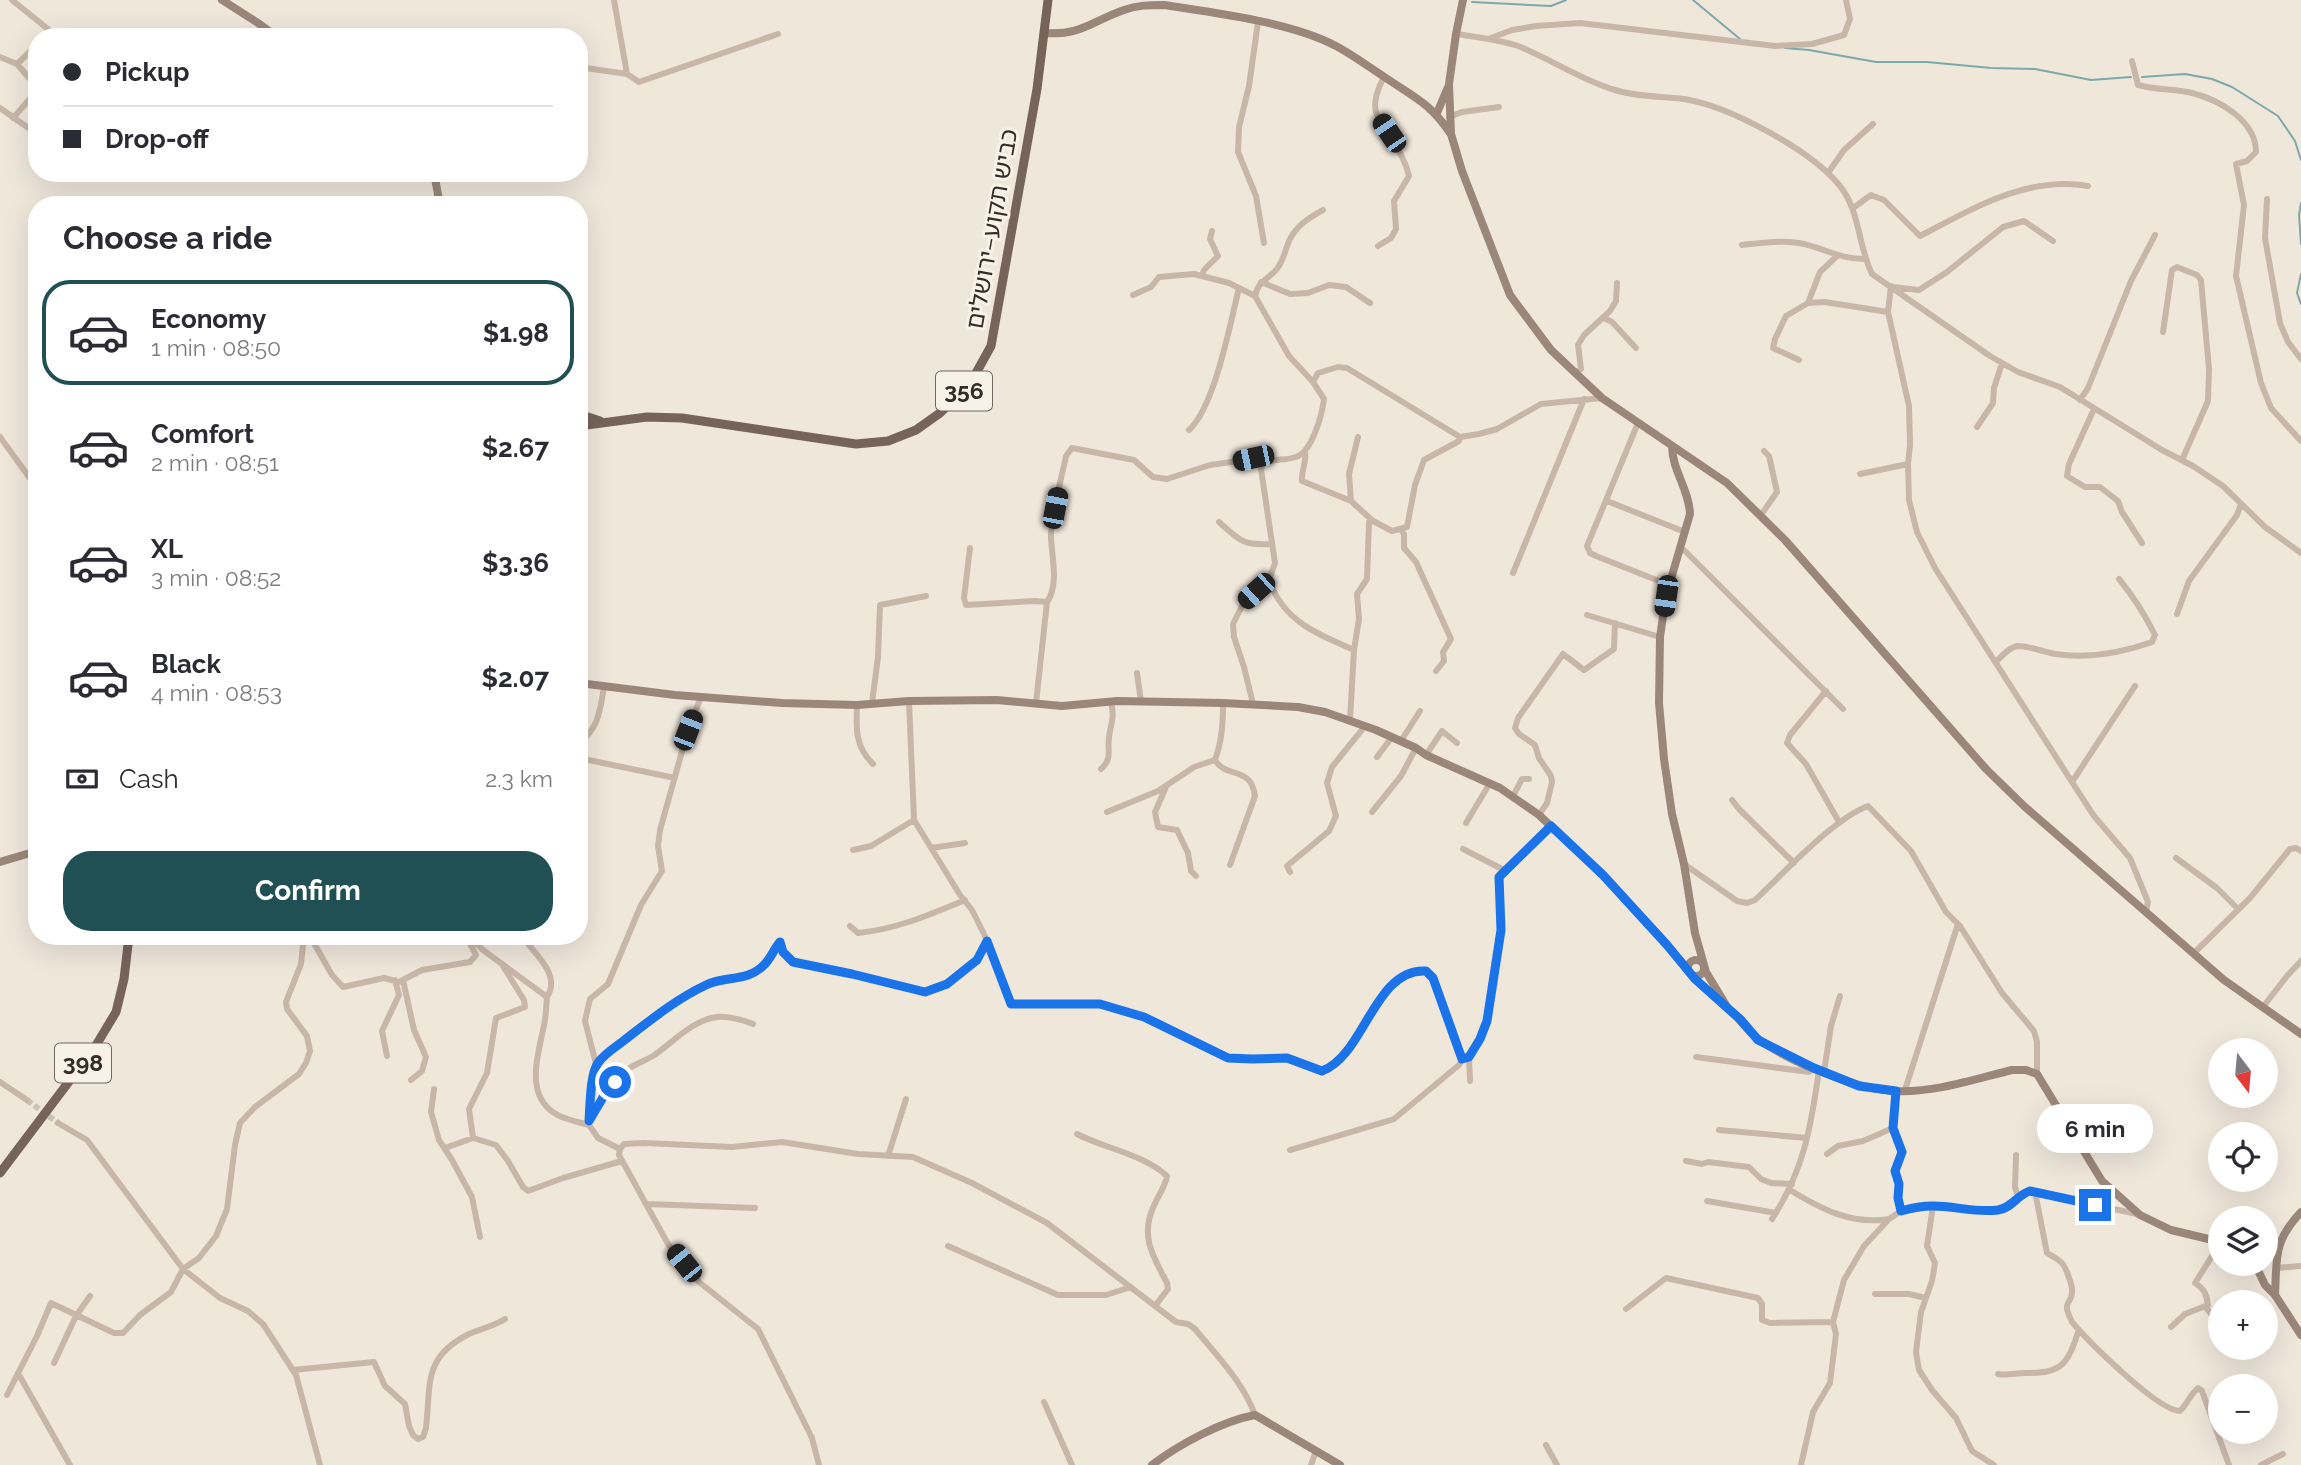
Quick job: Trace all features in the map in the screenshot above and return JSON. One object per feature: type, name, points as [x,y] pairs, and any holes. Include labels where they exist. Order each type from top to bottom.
[{"type":"main road","name":"כביש תקוע–ירושלים","points":[[588,424],[647,417],[682,418],[856,444],[888,441],[916,430],[940,413],[970,384],[991,346],[1037,89],[1048,0]]},
{"type":"main road","points":[[588,417],[602,422]]},
{"type":"main road","name":"398","points":[[0,1173],[95,1047],[116,1012],[128,945]]},
{"type":"street","points":[[12,0],[46,28]]},
{"type":"street","points":[[222,0],[264,28]]},
{"type":"street","points":[[614,0],[627,74]]},
{"type":"street","points":[[1463,0],[1447,101],[1451,134],[1462,171],[1510,295],[1551,350],[1602,398],[1727,483],[1785,540],[1986,769],[2034,815],[2224,980],[2301,1034]]},
{"type":"street","points":[[1490,38],[1512,30],[1580,23],[1775,46],[1812,44],[1844,35],[1850,19],[1846,0]]},
{"type":"street","points":[[1044,33],[1072,33],[1125,9],[1143,5],[1164,5],[1258,22],[1311,35],[1335,46],[1418,98],[1437,113],[1451,134]]},
{"type":"street","points":[[1258,22],[1249,86],[1239,127],[1238,152],[1256,196],[1264,243]]},
{"type":"street","points":[[588,68],[627,74],[639,82],[778,34]]},
{"type":"street","points":[[1456,34],[1490,38],[1517,46],[1616,91],[1686,99],[1721,110],[1763,129],[1816,163],[1848,197],[1864,259],[1872,274],[2002,363],[2018,372],[2060,387],[2223,486],[2265,527],[2301,553]]},
{"type":"street","points":[[17,64],[28,54]]},
{"type":"street","points":[[0,57],[17,64],[28,77]]},
{"type":"street","points":[[2132,61],[2138,85],[2194,93],[2220,105],[2244,121],[2256,140],[2256,152],[2247,161],[2236,164],[2244,205],[2236,276],[2261,383],[2271,408],[2301,441]]},
{"type":"street","points":[[1378,246],[1391,238],[1396,229],[1394,201],[1409,176],[1397,145],[1375,113],[1378,88],[1384,77]]},
{"type":"street","points":[[1418,98],[1431,103],[1447,101]]},
{"type":"street","points":[[13,118],[28,101]]},
{"type":"street","points":[[1437,113],[1447,101]]},
{"type":"street","points":[[1437,113],[1449,117],[1462,112],[1499,107]]},
{"type":"street","points":[[0,108],[28,128]]},
{"type":"street","points":[[1828,173],[1844,150],[1873,124]]},
{"type":"street","points":[[1853,208],[1871,195],[1884,200],[1920,236],[1990,200],[2051,184],[2088,186]]},
{"type":"street","points":[[2267,199],[2265,238],[2280,323],[2288,342],[2301,359]]},
{"type":"street","points":[[1255,296],[1261,282],[1275,271],[1283,260],[1290,240],[1301,222],[1324,210]]},
{"type":"street","points":[[1891,286],[1919,290],[1947,272],[2003,228],[2024,222],[2053,241]]},
{"type":"street","points":[[1202,276],[1217,256],[1210,239],[1212,231]]},
{"type":"street","points":[[2080,400],[2088,388],[2131,281],[2155,235]]},
{"type":"street","points":[[1742,245],[1800,243],[1837,256],[1864,259]]},
{"type":"street","points":[[1808,303],[1820,272],[1837,256]]},
{"type":"street","points":[[2163,332],[2172,270],[2177,267],[2197,275],[2201,280],[2208,369],[2208,401],[2182,460]]},
{"type":"street","points":[[1152,269],[1159,276],[1194,274],[1229,283],[1255,296],[1289,356],[1313,382],[1324,399],[1311,444],[1305,453],[1263,464]]},
{"type":"street","points":[[1133,295],[1151,287],[1159,276]]},
{"type":"street","points":[[1261,282],[1290,295],[1308,293],[1329,285],[1346,287],[1370,303]]},
{"type":"street","points":[[1578,375],[1581,369],[1578,345],[1616,301],[1617,283]]},
{"type":"street","points":[[1891,286],[1888,313],[1909,406],[1909,499],[1917,532],[1935,568],[2094,816],[2130,858],[2148,902],[2146,911]]},
{"type":"street","points":[[1189,430],[1198,422],[1206,403],[1239,288]]},
{"type":"street","points":[[1799,360],[1773,348],[1786,316],[1808,303],[1825,302],[1888,313]]},
{"type":"street","points":[[1604,318],[1612,322],[1636,348]]},
{"type":"street","points":[[1977,427],[1993,403],[1994,388],[2002,363]]},
{"type":"street","points":[[1313,382],[1318,373],[1338,367],[1347,368],[1460,437],[1497,429],[1541,404],[1602,398]]},
{"type":"street","points":[[1513,573],[1580,399],[1586,396],[1587,391],[1578,375]]},
{"type":"street","points":[[2094,408],[2069,464],[2067,476],[2085,486],[2099,487],[2118,502],[2142,543]]},
{"type":"street","points":[[1638,423],[1587,546],[1590,553],[1669,585]]},
{"type":"street","points":[[0,437],[28,476]]},
{"type":"street","points":[[1351,501],[1349,474],[1358,437]]},
{"type":"street","points":[[1305,453],[1302,481],[1351,501],[1373,521],[1392,531],[1402,530],[1407,527],[1415,485],[1424,460],[1459,441],[1460,437]]},
{"type":"street","points":[[1672,446],[1673,465],[1682,478],[1690,514],[1669,585],[1660,637],[1659,703],[1672,814],[1704,966],[1700,975],[1695,976],[1690,973],[1688,966],[1695,933]]},
{"type":"street","points":[[1036,703],[1047,602],[1052,596],[1050,534],[1066,456],[1072,448],[1134,460],[1153,477],[1167,479],[1210,466],[1253,458],[1263,464]]},
{"type":"street","points":[[1761,515],[1777,492],[1769,456],[1764,451]]},
{"type":"street","points":[[1253,704],[1234,636],[1234,624],[1244,602],[1269,580],[1275,563],[1262,479],[1263,464]]},
{"type":"street","points":[[1860,474],[1908,464]]},
{"type":"street","points":[[1607,501],[1685,533]]},
{"type":"street","points":[[2177,614],[2189,581],[2237,515],[2241,505]]},
{"type":"street","points":[[1350,720],[1354,650],[1359,619],[1357,594],[1367,579],[1367,528],[1369,522],[1373,521]]},
{"type":"street","points":[[1219,522],[1240,541],[1252,545],[1271,544]]},
{"type":"street","points":[[1402,530],[1404,548],[1416,562],[1451,639],[1443,652],[1444,662],[1436,671]]},
{"type":"street","points":[[1681,547],[1843,709]]},
{"type":"street","points":[[970,548],[965,605],[1047,602]]},
{"type":"street","points":[[1996,662],[2008,650],[2017,646],[2085,656],[2117,653],[2152,642],[2155,635],[2142,610],[2119,579]]},
{"type":"street","points":[[1269,580],[1275,598],[1295,620],[1354,650]]},
{"type":"street","points":[[872,703],[878,657],[880,605],[926,596]]},
{"type":"street","points":[[1587,615],[1660,637]]},
{"type":"street","points":[[1539,816],[1547,803],[1551,776],[1539,758],[1535,745],[1515,728],[1518,718],[1563,654],[1584,670],[1614,649],[1615,623]]},
{"type":"street","points":[[1137,673],[1141,702]]},
{"type":"street","points":[[588,684],[782,703],[858,705],[909,701],[997,700],[1062,706],[1111,702],[1223,703],[1298,707],[1325,712],[1397,739],[1513,796],[1551,826],[1603,875],[1690,973],[1740,1019]]},
{"type":"street","points":[[2072,782],[2135,685]]},
{"type":"street","points":[[588,737],[592,734],[599,714],[604,687]]},
{"type":"street","points":[[1826,691],[1790,735],[1787,743],[1806,764],[1839,822]]},
{"type":"street","points":[[620,1149],[597,1138],[589,1123],[596,1064],[585,1021],[590,999],[608,984],[641,905],[662,871],[660,830],[688,730],[701,697]]},
{"type":"street","points":[[909,701],[914,820],[972,910],[1011,1004],[1100,1004],[1144,1017],[1228,1058],[1287,1058],[1322,1071],[1329,1068],[1343,1053],[1390,986],[1402,976],[1415,971],[1426,971],[1433,978],[1466,1058],[1471,1081]]},
{"type":"street","points":[[1101,769],[1111,753],[1109,734],[1114,717],[1111,702]]},
{"type":"street","points":[[1215,760],[1223,725],[1223,703]]},
{"type":"street","points":[[858,705],[856,730],[862,754],[873,764]]},
{"type":"street","points":[[1377,757],[1397,739],[1420,711]]},
{"type":"street","points":[[1290,872],[1287,866],[1329,831],[1336,816],[1327,783],[1332,767],[1365,726]]},
{"type":"street","points":[[1426,755],[1442,731],[1457,743]]},
{"type":"street","points":[[1372,812],[1401,776],[1416,748]]},
{"type":"street","points":[[588,760],[675,778]]},
{"type":"street","points":[[1107,812],[1167,785],[1194,767],[1215,760]]},
{"type":"street","points":[[1215,760],[1219,766],[1242,774],[1250,780],[1255,796],[1230,865]]},
{"type":"street","points":[[1513,796],[1522,779],[1529,779]]},
{"type":"street","points":[[1466,823],[1490,783]]},
{"type":"street","points":[[1167,785],[1155,812],[1158,827],[1177,830],[1188,853],[1191,871],[1196,876]]},
{"type":"street","points":[[1732,800],[1794,863]]},
{"type":"street","points":[[1684,864],[1737,901],[1747,903],[1755,900],[1839,822],[1856,810],[1868,806],[1873,809],[1911,851],[1946,912],[1958,924],[2001,993],[2034,1031],[2037,1042],[2036,1074],[2102,1181],[2140,1215]]},
{"type":"street","points":[[853,849],[871,846],[914,820]]},
{"type":"street","points":[[1290,1150],[1394,1119],[1466,1058],[1480,1039],[1487,1021],[1501,930],[1499,877],[1551,826]]},
{"type":"street","points":[[931,848],[965,844]]},
{"type":"street","points":[[1463,849],[1506,871]]},
{"type":"street","points":[[2194,953],[2238,909],[2290,849],[2301,851]]},
{"type":"street","points":[[0,862],[28,854]]},
{"type":"street","points":[[2176,858],[2217,888],[2238,909]]},
{"type":"street","points":[[850,926],[858,933],[886,930],[916,921],[965,900]]},
{"type":"street","points":[[1901,1211],[1895,1171],[1902,1152],[1893,1128],[1900,1091],[1958,924]]},
{"type":"street","points":[[596,1064],[653,1018],[707,984],[740,979],[754,972],[765,964],[780,942],[783,952],[793,962],[925,992],[947,984],[977,960],[987,941]]},
{"type":"street","points":[[7,1395],[51,1303],[114,1333],[123,1333],[140,1315],[171,1293],[183,1269],[199,1258],[216,1236],[227,1209],[234,1145],[240,1123],[255,1107],[299,1074],[310,1051],[307,1036],[287,1009],[286,1002],[301,964],[303,945]]},
{"type":"street","points":[[315,945],[332,975],[339,985],[343,986],[384,978],[399,980],[422,970],[463,964],[474,960],[476,955],[471,945]]},
{"type":"street","points":[[477,945],[547,997]]},
{"type":"street","points":[[530,945],[545,963],[551,988],[538,1050],[536,1074],[539,1091],[547,1108],[562,1118],[589,1123]]},
{"type":"street","points":[[1679,958],[1692,957],[1704,966],[1727,1005],[1758,1040],[1859,1086],[1900,1091],[1934,1088],[2012,1070],[2026,1070],[2036,1074]]},
{"type":"street","points":[[2263,1007],[2301,961]]},
{"type":"street","points":[[473,1138],[469,1109],[487,1073],[496,1018],[525,1007],[524,1000],[501,962]]},
{"type":"street","points":[[387,1056],[382,1031],[399,995],[399,980]]},
{"type":"street","points":[[399,980],[414,1030],[426,1057],[422,1071],[411,1080]]},
{"type":"street","points":[[1707,1200],[1774,1216],[1791,1187],[1812,1124],[1819,1070],[1840,996]]},
{"type":"street","points":[[589,1123],[605,1094],[625,1071],[652,1057],[691,1028],[716,1017],[729,1017],[753,1024]]},
{"type":"street","points":[[1696,1057],[1809,1072],[1819,1070]]},
{"type":"street","points":[[0,1082],[27,1100]]},
{"type":"street","points":[[434,1088],[431,1112],[439,1140],[472,1197],[480,1237]]},
{"type":"street","points":[[888,1156],[906,1099]]},
{"type":"street","points":[[58,1123],[87,1140],[183,1269],[208,1290],[248,1311],[263,1324],[293,1370],[308,1413],[320,1465]]},
{"type":"street","points":[[1827,1154],[1838,1146],[1863,1141],[1893,1128]]},
{"type":"street","points":[[1719,1130],[1807,1138]]},
{"type":"street","points":[[1077,1134],[1142,1161],[1167,1176],[1166,1184],[1151,1210],[1147,1234],[1148,1247],[1168,1289],[1155,1306]]},
{"type":"street","points":[[446,1148],[473,1138],[496,1145],[528,1191],[622,1161]]},
{"type":"street","points":[[819,1465],[811,1438],[758,1329],[699,1282],[668,1244],[619,1155],[624,1144],[732,1147],[782,1142],[858,1154],[913,1157],[1014,1204],[1047,1223],[1176,1322],[1188,1324],[1195,1329],[1237,1381],[1255,1415],[1340,1465]]},
{"type":"street","points":[[2016,1155],[2015,1187],[2018,1197]]},
{"type":"street","points":[[1686,1161],[1749,1167],[1761,1179],[1791,1187],[1814,1205],[1851,1219],[1864,1222],[1889,1219]]},
{"type":"street","points":[[1801,1465],[1813,1412],[1830,1383],[1836,1334],[1833,1322],[1844,1280],[1864,1246],[1889,1219],[1901,1211],[1933,1206],[1981,1211],[2002,1209],[2030,1191],[2140,1215],[2171,1230],[2208,1239]]},
{"type":"street","points":[[2035,1192],[2048,1253],[2062,1264],[2072,1288],[2066,1310],[2079,1330],[2155,1400],[2172,1411],[2180,1411],[2185,1407],[2190,1395],[2198,1388],[2202,1391],[2230,1465]]},
{"type":"street","points":[[647,1204],[755,1208]]},
{"type":"street","points":[[1933,1206],[1927,1246],[1934,1263],[1916,1344],[1919,1370],[1956,1418],[1972,1451],[1994,1465]]},
{"type":"street","points":[[2278,1254],[2280,1239],[2301,1212]]},
{"type":"street","points":[[948,1246],[1058,1295],[1106,1295],[1131,1287]]},
{"type":"street","points":[[2208,1262],[2195,1283],[2203,1287],[2208,1310]]},
{"type":"street","points":[[2278,1268],[2301,1266]]},
{"type":"street","points":[[1626,1309],[1666,1278],[1758,1298],[1762,1304],[1762,1320],[1770,1323],[1833,1322]]},
{"type":"street","points":[[1875,1294],[1909,1294],[1926,1298]]},
{"type":"street","points":[[54,1363],[76,1316],[90,1296]]},
{"type":"street","points":[[2278,1300],[2301,1335]]},
{"type":"street","points":[[2171,1326],[2185,1314],[2208,1305]]},
{"type":"street","points":[[293,1370],[374,1362],[385,1386],[405,1404],[413,1436],[418,1439],[423,1437],[426,1428],[435,1362],[456,1340],[505,1320]]},
{"type":"street","points":[[1998,1374],[2040,1374],[2053,1371],[2071,1354],[2079,1330]]},
{"type":"street","points":[[18,1373],[70,1465]]},
{"type":"street","points":[[1044,1402],[1072,1465]]},
{"type":"street","points":[[1152,1465],[1215,1428],[1255,1415]]},
{"type":"street","points":[[1546,1445],[1558,1465]]},
{"type":"street","points":[[1311,1465],[1316,1451]]},
{"type":"street","points":[[2261,1465],[2283,1454]]},
{"type":"waterway","points":[[1472,2],[1551,6],[1566,0]]},
{"type":"waterway","points":[[1693,0],[1740,39]]},
{"type":"waterway","points":[[1785,48],[1876,62],[1927,62],[2035,69],[2091,80],[2131,77]]},
{"type":"waterway","points":[[2142,77],[2185,74],[2212,79],[2232,87],[2278,116],[2295,141],[2301,160]]},
{"type":"waterway","points":[[2301,203],[2301,244]]},
{"type":"waterway","points":[[2301,274],[2297,293],[2301,304]]},
{"type":"tunnel","points":[[27,1100],[58,1123]]},
{"type":"route","points":[[615,1082],[589,1121],[596,1064],[653,1018],[707,984],[740,979],[754,972],[765,964],[780,942],[783,952],[793,962],[925,992],[947,984],[977,960],[987,941],[1011,1004],[1100,1004],[1144,1017],[1228,1058],[1287,1058],[1322,1071],[1337,1061],[1390,986],[1402,976],[1415,971],[1426,971],[1433,978],[1462,1059],[1469,1057],[1487,1021],[1501,930],[1499,877],[1551,826],[1603,875],[1695,979],[1740,1019],[1758,1040],[1814,1068],[1859,1086],[1896,1091],[1893,1128],[1902,1152],[1895,1171],[1901,1211],[1933,1206],[1981,1211],[2002,1209],[2011,1205],[2021,1194],[2030,1191],[2095,1205]]}]
